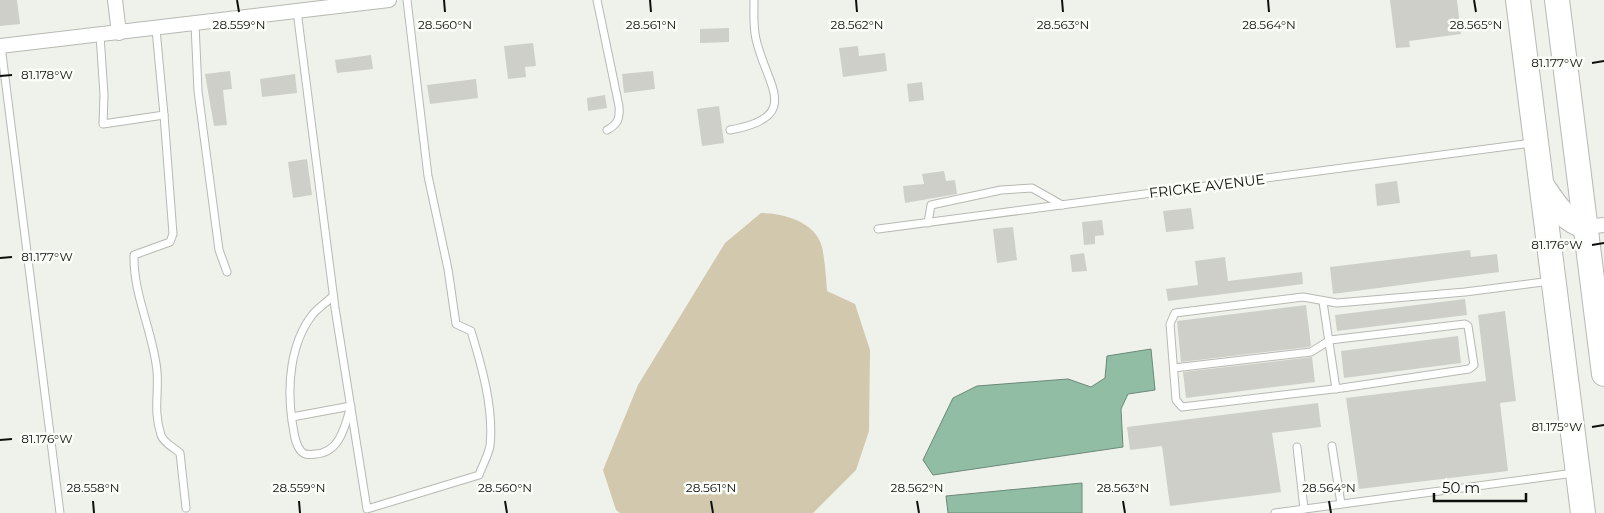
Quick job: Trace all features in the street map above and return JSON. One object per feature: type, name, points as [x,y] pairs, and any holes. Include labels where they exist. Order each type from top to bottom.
[{"type":"highway","points":[[1518,0],[1583,513]]},
{"type":"highway","points":[[1557,0],[1595,226],[1604,374]]},
{"type":"highway","points":[[1541,183],[1558,209],[1572,222],[1595,226]]},
{"type":"street","points":[[115,0],[119,33]]},
{"type":"street","points":[[0,46],[389,0]]},
{"type":"lane","points":[[297,11],[333,296],[367,509],[479,475],[490,447],[489,407],[480,359],[471,331],[456,324],[448,269],[428,176],[407,0]]},
{"type":"lane","points":[[597,0],[620,117],[616,124],[607,130]]},
{"type":"lane","points":[[730,130],[750,126],[762,121],[772,113],[775,98],[770,76],[756,38],[754,0]]},
{"type":"lane","points":[[196,24],[198,91],[219,250],[227,272]]},
{"type":"lane","points":[[156,29],[173,234],[170,242],[134,255],[134,273],[151,338],[157,370],[156,416],[161,438],[180,453],[186,508]]},
{"type":"lane","points":[[100,35],[104,95],[103,124],[164,115]]},
{"type":"lane","points":[[0,46],[60,513]]},
{"type":"lane","name":"FRICKE AVENUE","points":[[878,229],[1536,142]]},
{"type":"lane","points":[[928,223],[931,205],[1001,190],[1032,188],[1062,205]]},
{"type":"lane","points":[[1174,368],[1312,352],[1330,340],[1465,324],[1468,326],[1474,365],[1469,370],[1336,389],[1182,406],[1176,400],[1170,324],[1175,313],[1302,297],[1323,302],[1465,292],[1553,281]]},
{"type":"lane","points":[[333,296],[314,313],[295,352],[289,392],[296,439],[301,451],[308,455],[321,454],[341,438],[351,406]]},
{"type":"lane","points":[[1323,302],[1336,389]]},
{"type":"lane","points":[[292,417],[351,406]]},
{"type":"lane","points":[[1332,446],[1341,504]]},
{"type":"lane","points":[[1297,447],[1304,509]]},
{"type":"lane","points":[[1274,513],[1578,473]]},
{"type":"shaded area","points":[[761,213],[788,217],[806,225],[813,231],[819,238],[822,247],[827,291],[855,304],[870,350],[869,431],[856,470],[813,513],[620,513],[616,510],[603,470],[638,385],[725,243]]},
{"type":"shaded area","points":[[1151,349],[1155,390],[1128,394],[1121,409],[1123,447],[933,475],[923,460],[953,398],[977,386],[1068,379],[1091,387],[1105,378],[1107,356]]},
{"type":"shaded area","points":[[1082,483],[1082,513],[948,513],[946,496]]},
{"type":"building","points":[[0,0],[17,0],[20,24],[0,26]]},
{"type":"building","points":[[1390,0],[1457,0],[1461,34],[1409,41],[1410,47],[1396,48]]},
{"type":"building","points":[[729,28],[729,42],[700,43],[700,29]]},
{"type":"building","points":[[533,43],[536,66],[525,67],[526,77],[508,79],[504,46]]},
{"type":"building","points":[[858,46],[859,56],[885,53],[887,71],[843,77],[839,48]]},
{"type":"building","points":[[371,55],[373,69],[337,73],[335,60]]},
{"type":"building","points":[[230,71],[232,89],[223,90],[227,125],[214,126],[205,74]]},
{"type":"building","points":[[653,71],[655,89],[624,93],[622,74]]},
{"type":"building","points":[[295,74],[297,93],[262,97],[260,79]]},
{"type":"building","points":[[476,79],[478,98],[430,104],[427,85]]},
{"type":"building","points":[[922,82],[924,100],[909,102],[907,84]]},
{"type":"building","points":[[605,95],[607,108],[588,111],[587,98]]},
{"type":"building","points":[[719,106],[724,143],[702,146],[697,109]]},
{"type":"building","points":[[307,159],[312,195],[293,198],[288,162]]},
{"type":"building","points":[[944,171],[946,181],[955,180],[957,194],[905,203],[903,186],[924,184],[922,174]]},
{"type":"building","points":[[1397,181],[1400,203],[1377,206],[1375,184]]},
{"type":"building","points":[[1191,208],[1194,229],[1166,232],[1163,211]]},
{"type":"building","points":[[1102,220],[1104,235],[1095,236],[1095,244],[1084,245],[1082,222]]},
{"type":"building","points":[[1013,227],[1017,260],[997,263],[993,229]]},
{"type":"building","points":[[1470,250],[1471,257],[1497,254],[1499,272],[1333,294],[1330,267]]},
{"type":"building","points":[[1084,253],[1087,271],[1072,272],[1070,255]]},
{"type":"building","points":[[1225,257],[1228,281],[1302,272],[1303,284],[1168,301],[1166,289],[1198,285],[1195,261]]},
{"type":"building","points":[[1465,299],[1467,315],[1337,331],[1335,315]]},
{"type":"building","points":[[1306,305],[1311,346],[1309,347],[1181,362],[1177,321]]},
{"type":"building","points":[[1505,311],[1516,401],[1500,403],[1508,471],[1359,489],[1346,398],[1486,381],[1478,315]]},
{"type":"building","points":[[1458,336],[1461,363],[1344,378],[1341,351]]},
{"type":"building","points":[[1312,357],[1315,382],[1186,398],[1183,372]]},
{"type":"building","points":[[1318,403],[1321,427],[1272,433],[1281,492],[1170,506],[1162,446],[1130,450],[1127,427]]}]
